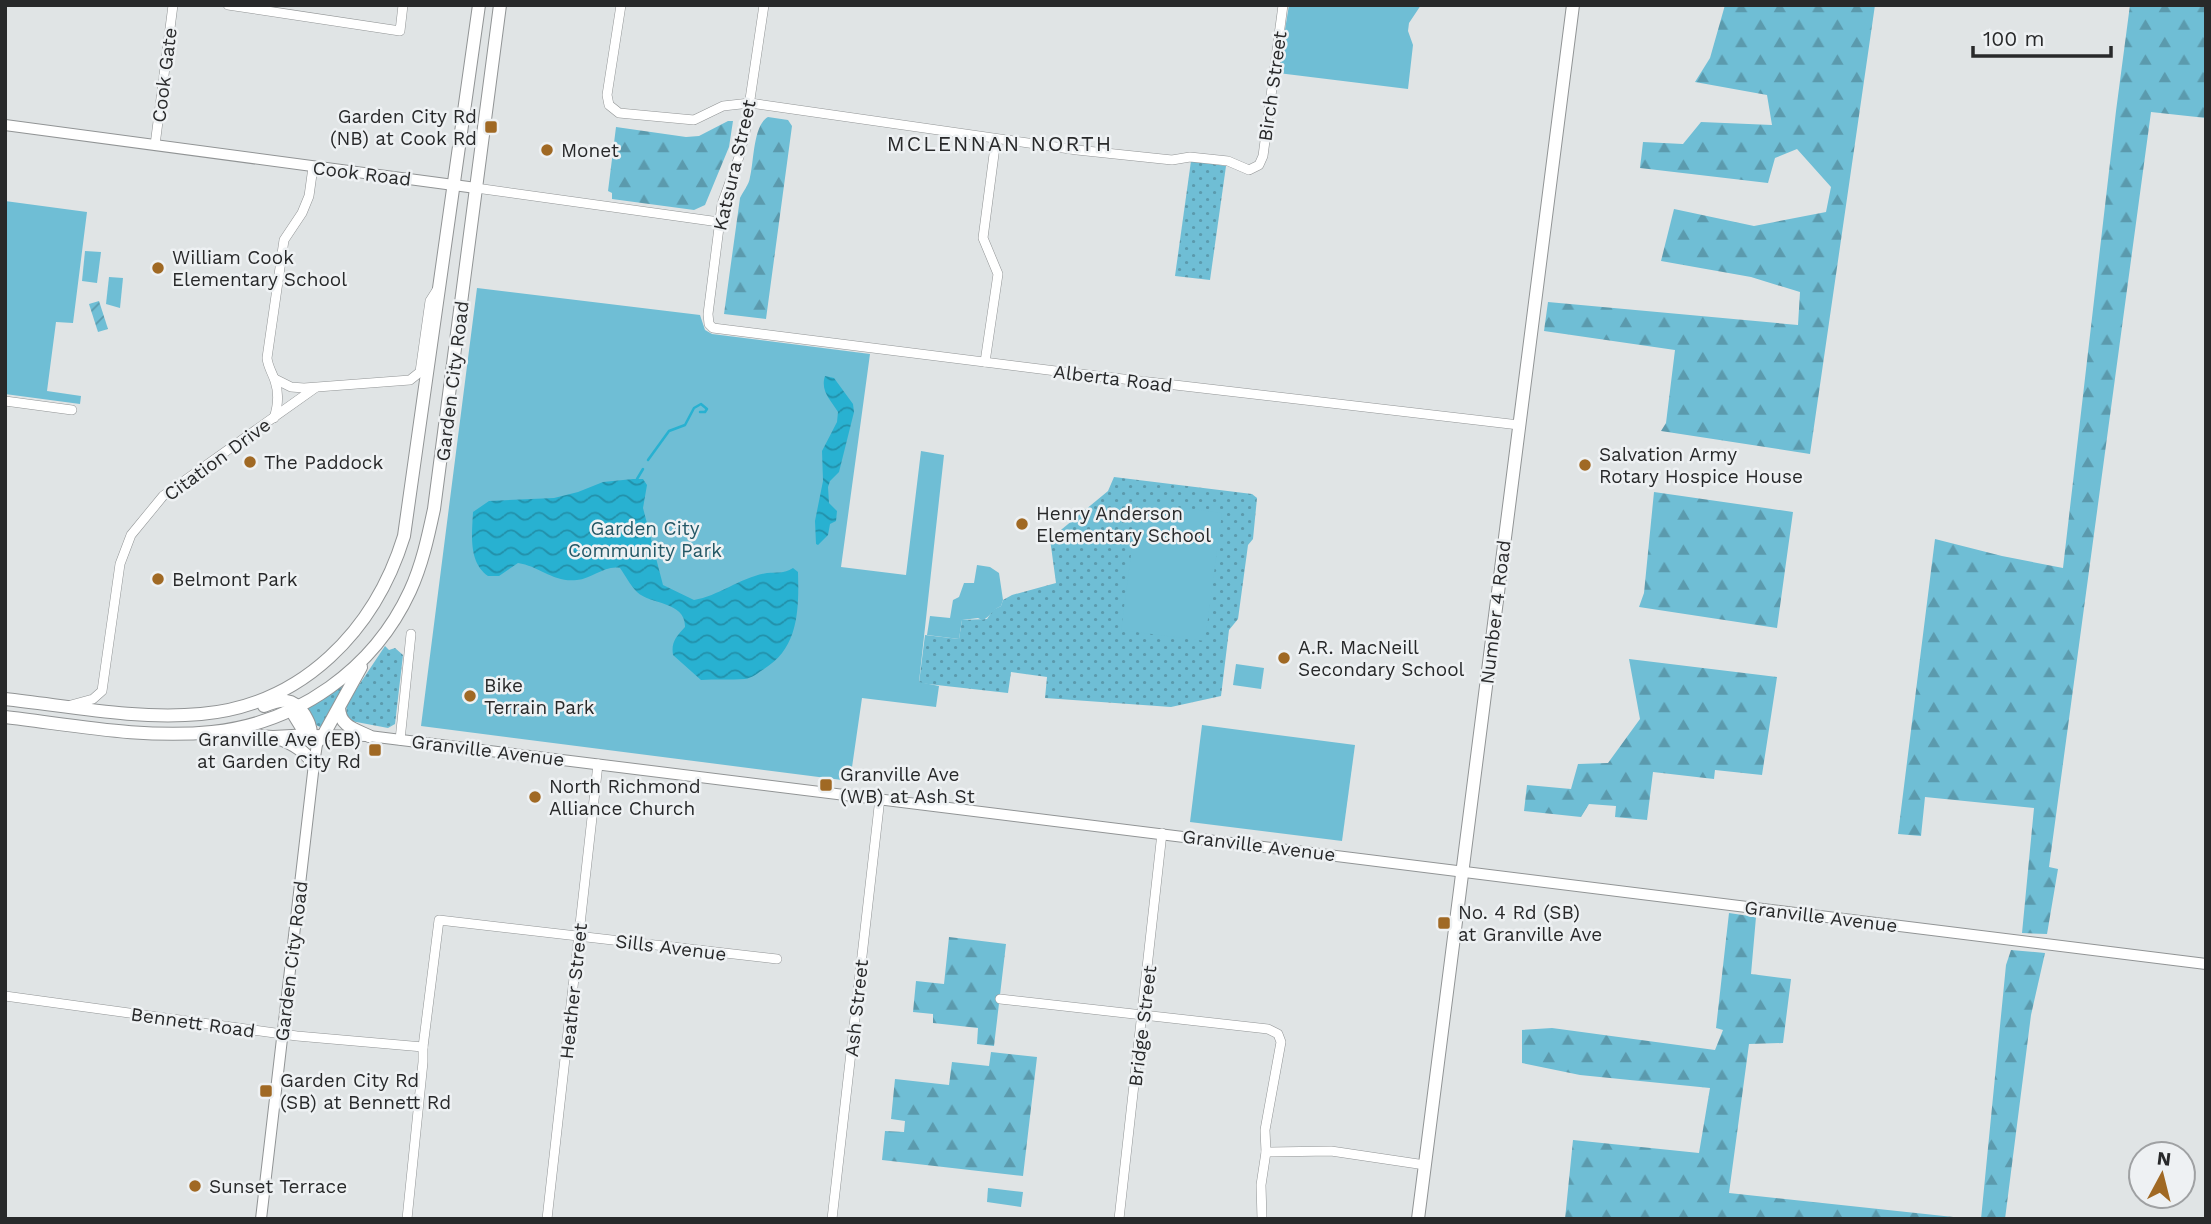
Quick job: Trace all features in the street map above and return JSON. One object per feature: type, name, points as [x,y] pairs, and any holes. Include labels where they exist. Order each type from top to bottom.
[{"type":"main road","name":"Garden City Road","points":[[299,681],[347,641],[379,596],[398,555],[410,506],[437,290],[479,5]]},
{"type":"main road","name":"Garden City Road","points":[[294,706],[334,686],[387,632],[403,605],[429,535],[441,467],[500,5]]},
{"type":"main road","name":"Number 4 Road","points":[[1418,1219],[1573,5]]},
{"type":"main road","points":[[318,738],[339,708],[370,652]]},
{"type":"main road","points":[[299,681],[294,706],[302,728],[318,738]]},
{"type":"main road","points":[[5,699],[150,715],[203,714],[253,702],[299,681]]},
{"type":"main road","points":[[203,714],[218,719],[278,700],[294,706]]},
{"type":"main road","points":[[5,717],[156,734],[212,732],[260,721],[294,706]]},
{"type":"main road","points":[[339,708],[339,716],[347,726],[369,736]]},
{"type":"main road","points":[[212,732],[235,736],[318,738]]},
{"type":"main road","points":[[273,737],[297,747],[307,754],[314,764]]},
{"type":"street","name":"Cook Gate","points":[[155,145],[173,5]]},
{"type":"street","points":[[228,5],[279,9],[400,32],[403,5]]},
{"type":"street","points":[[621,5],[607,95],[610,105],[619,113],[694,120],[723,106],[750,103],[996,139],[983,238],[998,274],[985,362]]},
{"type":"street","name":"Katsura Street","points":[[709,324],[719,222],[725,192],[739,157],[764,5]]},
{"type":"street","name":"Birch Street","points":[[996,139],[1172,160],[1190,157],[1228,161],[1249,170],[1259,165],[1263,156],[1283,5]]},
{"type":"street","name":"Cook Road","points":[[5,125],[719,222]]},
{"type":"street","points":[[274,418],[278,401],[275,379],[270,372],[267,358],[284,240],[302,213],[309,196],[313,167]]},
{"type":"street","points":[[275,379],[292,387],[315,387],[396,382],[414,377],[420,372],[430,301],[437,290]]},
{"type":"street","name":"Alberta Road","points":[[709,324],[719,330],[1520,425]]},
{"type":"street","name":"Citation Drive","points":[[66,706],[93,699],[102,691],[120,564],[137,526],[163,496],[315,387]]},
{"type":"street","points":[[5,401],[72,410]]},
{"type":"street","points":[[400,740],[411,634]]},
{"type":"street","name":"Granville Avenue","points":[[318,738],[369,736],[2206,964]]},
{"type":"street","name":"Garden City Road","points":[[261,1219],[318,738]]},
{"type":"street","name":"Heather Street","points":[[547,1219],[598,764]]},
{"type":"street","name":"Ash Street","points":[[832,1219],[880,798]]},
{"type":"street","name":"Bridge Street","points":[[1119,1219],[1162,833]]},
{"type":"street","name":"Sills Avenue","points":[[423,1047],[439,920],[777,959]]},
{"type":"street","name":"Bennett Road","points":[[5,996],[282,1034],[423,1047]]},
{"type":"street","points":[[1000,999],[1268,1029],[1278,1034],[1281,1042],[1265,1130],[1266,1152],[1261,1185],[1262,1219]]},
{"type":"street","points":[[407,1219],[423,1047]]},
{"type":"street","points":[[1266,1152],[1331,1151],[1425,1165]]},
{"type":"green space","points":[[1289,5],[1421,5],[1409,23],[1408,31],[1413,45],[1408,89],[1278,73]]},
{"type":"green space","points":[[1725,5],[1875,5],[1810,454],[1661,431],[1666,423],[1675,350],[1544,331],[1548,302],[1798,325],[1800,292],[1751,277],[1661,261],[1674,209],[1754,226],[1826,212],[1831,187],[1797,149],[1775,158],[1768,183],[1640,168],[1643,142],[1683,144],[1701,122],[1772,125],[1767,95],[1695,82],[1710,58]]},
{"type":"green space","points":[[2130,5],[2206,5],[2206,118],[2151,112],[2049,867],[2058,869],[2047,934],[2022,933],[2034,808],[1925,797],[1921,836],[1898,834],[1935,539],[2063,568]]},
{"type":"green space","points":[[768,117],[788,120],[792,126],[766,319],[724,314],[740,198],[749,180],[759,128]]},
{"type":"green space","points":[[733,121],[729,147],[705,205],[694,210],[612,199],[612,193],[608,191],[616,127],[686,137],[699,136]]},
{"type":"green space","points":[[1191,161],[1226,166],[1210,280],[1175,276]]},
{"type":"green space","points":[[5,201],[87,212],[73,323],[56,322],[47,391],[81,396],[80,404],[5,394]]},
{"type":"green space","points":[[85,251],[101,252],[97,283],[82,281]]},
{"type":"green space","points":[[109,277],[123,278],[120,308],[106,304]]},
{"type":"green space","name":"Garden City Community Park","points":[[477,288],[700,315],[705,330],[712,334],[870,354],[841,567],[906,575],[921,451],[944,455],[919,682],[939,686],[936,707],[862,698],[850,781],[421,726]]},
{"type":"green space","points":[[99,301],[108,329],[98,332],[89,304]]},
{"type":"green space","points":[[1114,477],[1252,494],[1257,498],[1253,539],[1248,545],[1238,619],[1229,630],[1221,696],[1171,707],[1045,698],[1047,677],[1011,672],[1008,693],[919,683],[925,635],[959,639],[962,620],[987,619],[993,610],[1001,606],[1003,600],[1012,595],[1056,583],[1050,539],[1108,491]]},
{"type":"green space","points":[[1654,492],[1793,512],[1777,628],[1639,607],[1644,593]]},
{"type":"green space","points":[[1138,502],[1222,513],[1205,641],[1121,630]]},
{"type":"green space","points":[[977,565],[990,567],[999,573],[1003,600],[1001,606],[982,620],[962,620],[959,639],[927,635],[930,616],[950,618],[953,600],[959,597],[964,583],[974,583]]},
{"type":"green space","points":[[385,646],[389,650],[395,648],[403,655],[395,724],[388,728],[351,721],[346,714],[347,703]]},
{"type":"green space","points":[[1629,659],[1777,677],[1762,775],[1715,770],[1714,779],[1653,772],[1647,820],[1615,817],[1616,806],[1589,804],[1581,817],[1524,811],[1527,785],[1571,789],[1578,764],[1608,763],[1640,719]]},
{"type":"green space","points":[[1236,664],[1264,668],[1261,689],[1233,685]]},
{"type":"green space","points":[[345,683],[322,728],[316,725],[306,709]]},
{"type":"green space","points":[[1202,725],[1355,745],[1342,841],[1190,822]]},
{"type":"green space","points":[[1729,913],[1756,917],[1751,974],[1791,979],[1783,1043],[1749,1044],[1729,1193],[1972,1219],[1565,1219],[1573,1140],[1699,1153],[1710,1088],[1580,1075],[1522,1063],[1522,1030],[1552,1028],[1715,1050],[1723,1030],[1716,1028]]},
{"type":"green space","points":[[949,937],[1006,944],[994,1046],[977,1044],[978,1028],[933,1023],[933,1014],[913,1012],[916,981],[944,984]]},
{"type":"green space","points":[[2011,950],[2045,953],[2031,1015],[2005,1219],[1981,1219],[2006,965]]},
{"type":"green space","points":[[991,1052],[1037,1057],[1023,1176],[882,1160],[885,1131],[904,1132],[905,1121],[891,1119],[895,1079],[949,1085],[952,1062],[989,1066]]},
{"type":"green space","points":[[988,1188],[1023,1192],[1021,1207],[987,1202]]},
{"type":"water","points":[[825,376],[834,378],[853,404],[854,412],[839,472],[828,487],[829,503],[837,511],[836,521],[830,524],[828,535],[818,545],[815,521],[823,481],[822,451],[837,422],[838,412],[825,391]]},
{"type":"water","points":[[643,479],[647,485],[643,508],[663,585],[694,600],[757,575],[793,568],[798,572],[797,613],[790,639],[776,660],[755,675],[745,679],[701,680],[673,655],[675,640],[685,627],[680,612],[637,592],[620,568],[609,568],[583,579],[569,580],[518,563],[499,576],[488,576],[477,563],[473,547],[473,512],[489,501],[554,498],[603,482]]},
{"type":"waterway","points":[[648,460],[669,431],[685,425],[694,408],[701,404],[707,409],[700,412]]},
{"type":"waterway","points":[[637,479],[643,469]]},
{"type":"place","name":"Garden City Rd (NB) at Cook Rd","points":[[491,127]]},
{"type":"place","name":"Monet","points":[[547,150]]},
{"type":"place","name":"William Cook Elementary School","points":[[158,268]]},
{"type":"place","name":"The Paddock","points":[[250,462]]},
{"type":"place","name":"Salvation Army Rotary Hospice House","points":[[1585,465]]},
{"type":"place","name":"Henry Anderson Elementary School","points":[[1022,524]]},
{"type":"place","name":"Belmont Park","points":[[158,579]]},
{"type":"place","name":"A.R. MacNeill Secondary School","points":[[1284,658]]},
{"type":"place","name":"Bike Terrain Park","points":[[470,696]]},
{"type":"place","name":"Granville Ave (EB) at Garden City Rd","points":[[375,750]]},
{"type":"place","name":"Granville Ave (WB) at Ash St","points":[[826,785]]},
{"type":"place","name":"North Richmond Alliance Church","points":[[535,797]]},
{"type":"place","name":"No. 4 Rd (SB) at Granville Ave","points":[[1444,923]]},
{"type":"place","name":"Garden City Rd (SB) at Bennett Rd","points":[[266,1091]]},
{"type":"place","name":"Sunset Terrace","points":[[195,1186]]},
{"type":"district","name":"MCLENNAN NORTH","points":[[1000,144]]}]
